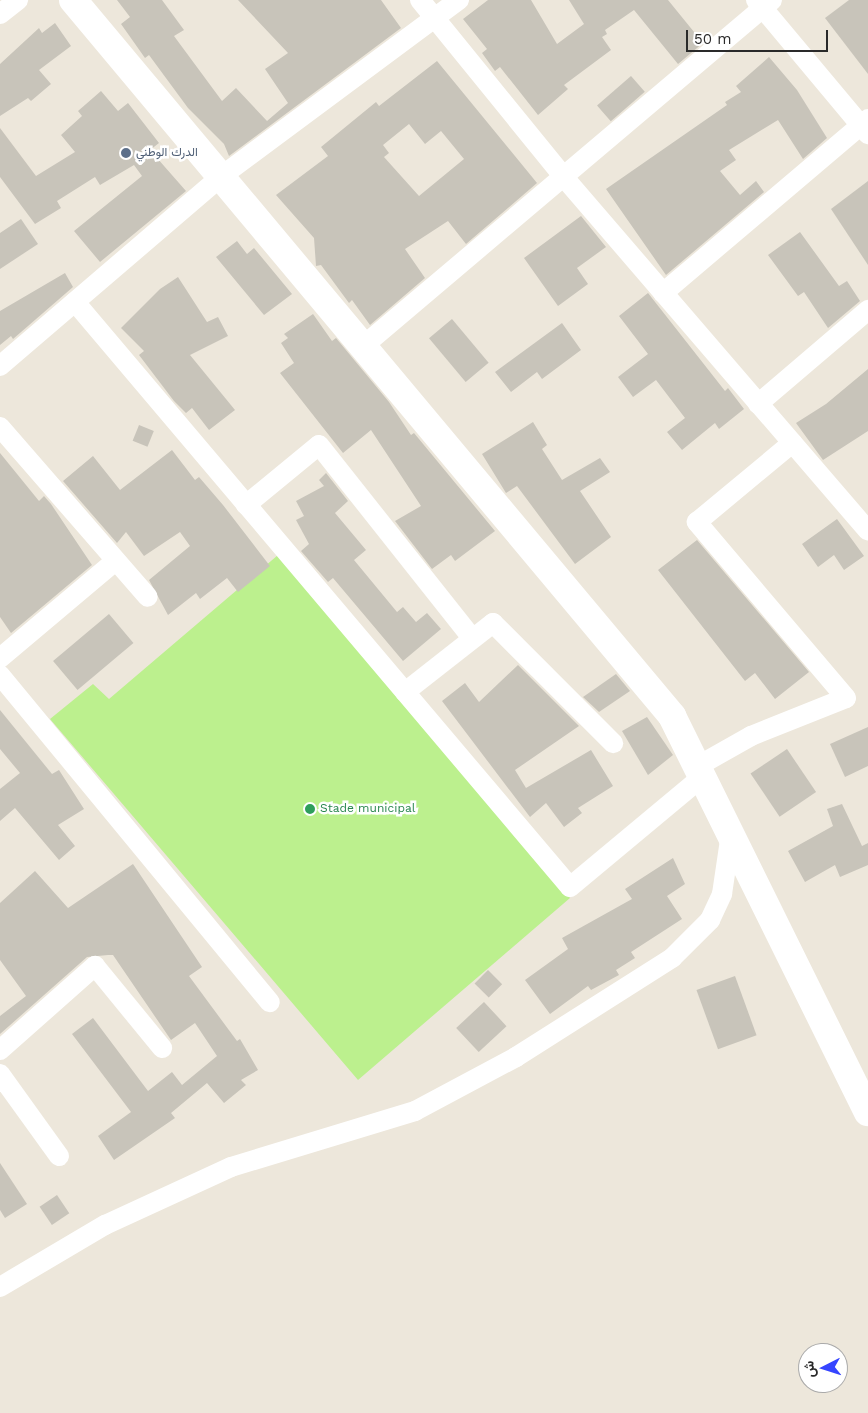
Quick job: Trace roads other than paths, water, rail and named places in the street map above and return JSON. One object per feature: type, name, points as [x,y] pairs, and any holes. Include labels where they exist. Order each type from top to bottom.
[{"type":"main road","points":[[73,0],[672,716],[732,831],[868,1112]]},
{"type":"street","points":[[0,14],[18,0]]},
{"type":"street","points":[[420,0],[562,175],[792,443],[864,519]]},
{"type":"street","points":[[0,366],[220,178],[437,20],[459,0]]},
{"type":"street","points":[[362,347],[763,3],[866,126],[663,293]]},
{"type":"street","points":[[75,302],[570,887],[700,771],[751,736],[846,698],[697,522],[792,443]]},
{"type":"street","points":[[758,404],[868,310]]},
{"type":"street","points":[[0,427],[114,562],[148,597]]},
{"type":"street","points":[[246,504],[319,445],[472,638]]},
{"type":"street","points":[[3,651],[114,562]]},
{"type":"street","points":[[405,692],[493,623],[613,743]]},
{"type":"street","points":[[0,676],[270,1002]]},
{"type":"street","points":[[0,1287],[105,1225],[231,1167],[415,1112],[516,1057],[672,958],[710,920],[722,894],[732,831]]},
{"type":"street","points":[[0,1050],[95,966],[162,1048]]},
{"type":"street","points":[[0,1074],[59,1156]]},
{"type":"place","name":"الدرك الوطني","points":[[126,153]]},
{"type":"place","name":"Stade municipal","points":[[310,809]]}]
